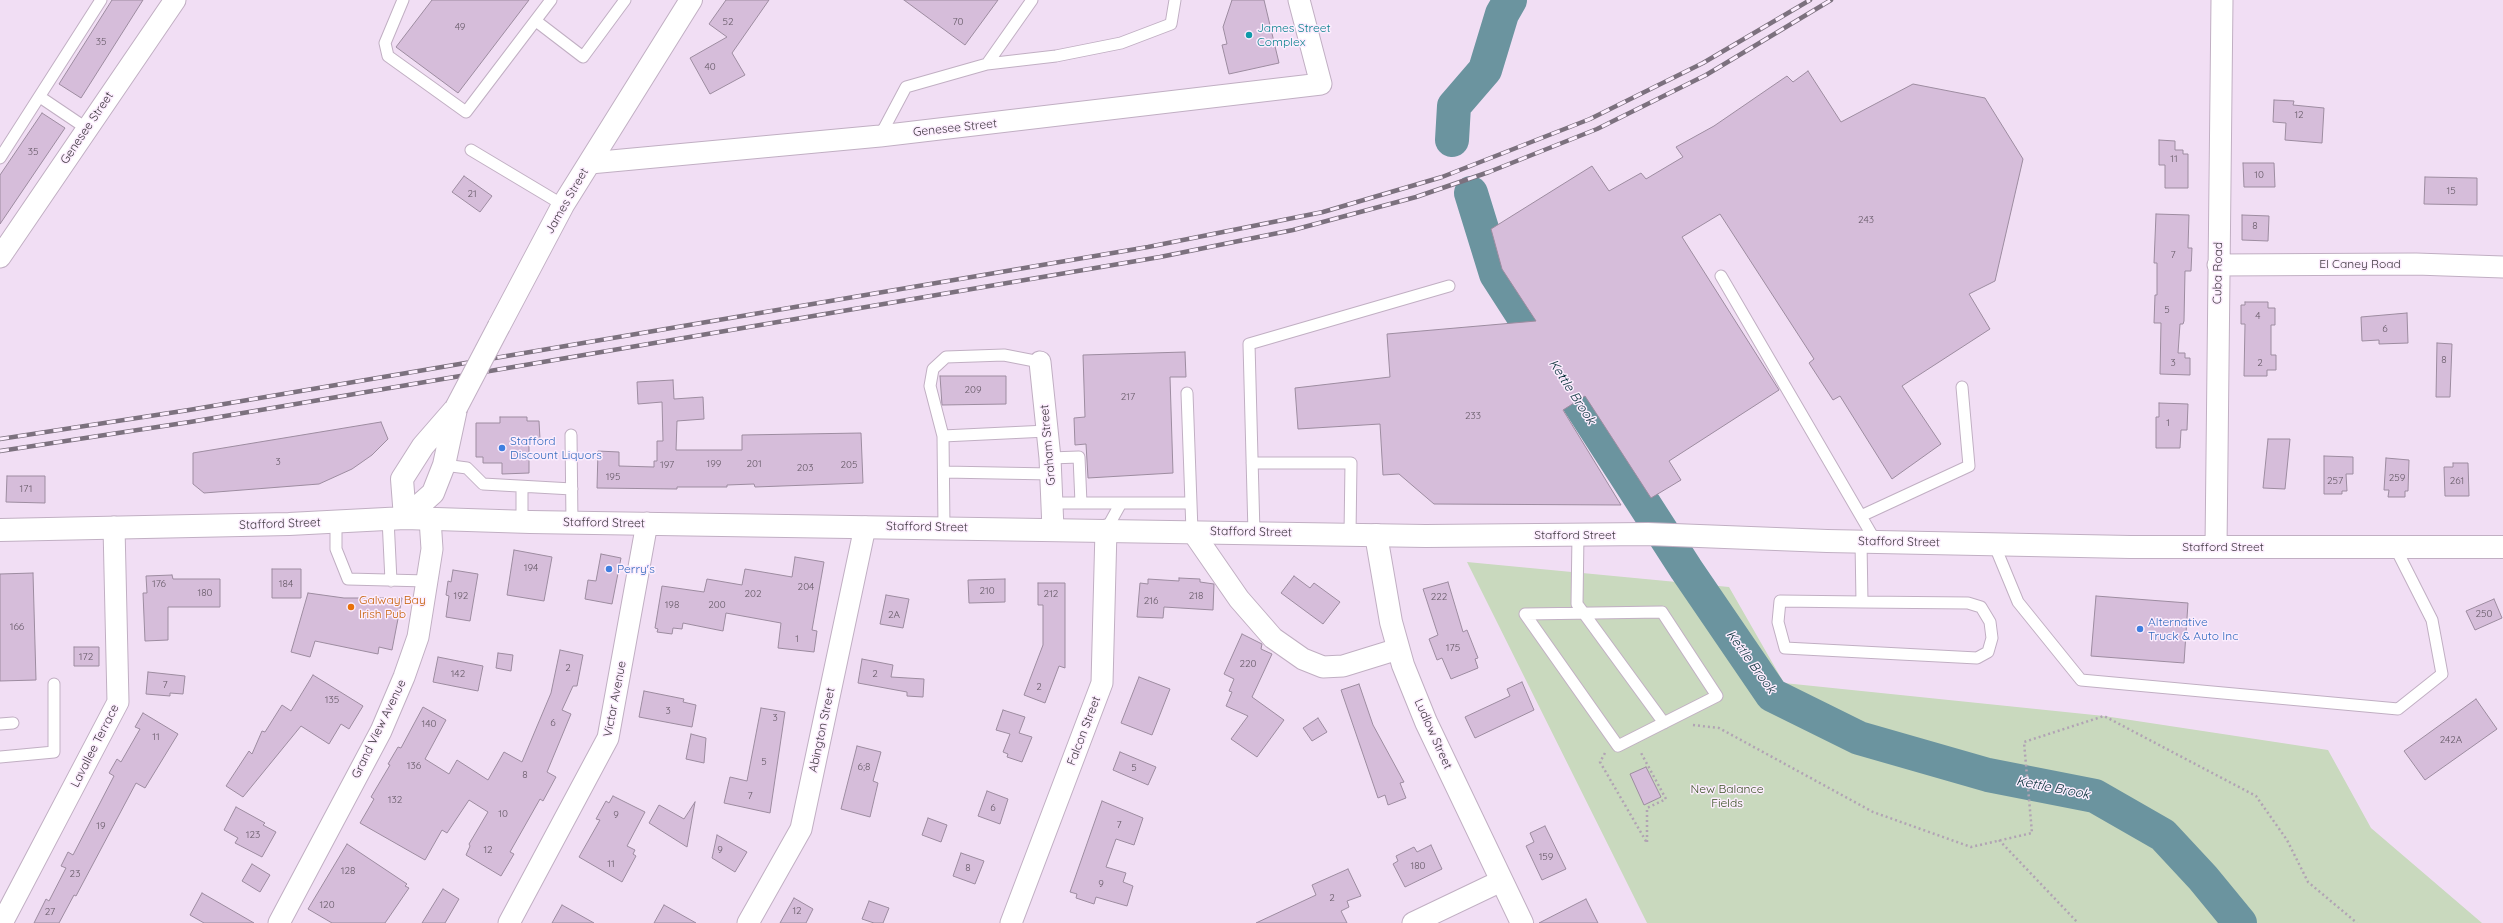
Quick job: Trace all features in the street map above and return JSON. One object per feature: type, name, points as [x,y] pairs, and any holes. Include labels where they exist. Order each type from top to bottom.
[{"type":"main road","name":"James Street","points":[[396,518],[402,479],[423,446],[456,408],[564,205],[691,0]]},
{"type":"main road","name":"James Street","points":[[396,518],[433,493],[444,465],[456,408]]},
{"type":"main road","name":"Stafford Street","points":[[0,530],[396,518],[572,523],[944,527],[1376,535],[1648,534],[1868,542],[1994,544],[2503,547]]},
{"type":"main road","name":"Ludlow Street","points":[[1376,535],[1391,622],[1398,649],[1426,722],[1522,923]]},
{"type":"street","name":"Genesee Street","points":[[0,257],[86,128],[175,0]]},
{"type":"street","name":"Genesee Street","points":[[590,163],[880,136],[1321,84],[1299,0]]},
{"type":"street","name":"Cuba Road","points":[[2216,546],[2222,0]]},
{"type":"street","name":"El Caney Road","points":[[2218,265],[2416,264],[2503,267]]},
{"type":"street","name":"Graham Street","points":[[1040,362],[1050,466],[1053,529]]},
{"type":"street","name":"Grand View Avenue","points":[[279,923],[394,702],[418,637],[432,549],[430,519]]},
{"type":"street","name":"Victor Avenue","points":[[509,923],[608,738],[647,524]]},
{"type":"street","name":"Abington Street","points":[[748,923],[801,829],[866,526]]},
{"type":"street","name":"Lavallee Terrace","points":[[2,923],[118,702],[114,527]]},
{"type":"street","name":"Falcon Street","points":[[1011,923],[1102,683],[1106,530]]},
{"type":"street","points":[[1192,531],[1239,599],[1273,638],[1303,659],[1323,667],[1343,666],[1398,649]]},
{"type":"street","points":[[1413,923],[1501,881]]},
{"type":"lane","points":[[0,158],[101,0]]},
{"type":"lane","points":[[403,0],[385,43],[388,56],[466,112],[551,0]]},
{"type":"lane","points":[[536,21],[582,57],[625,0]]},
{"type":"lane","points":[[987,64],[1032,0]]},
{"type":"lane","points":[[880,136],[906,87],[987,64],[1056,56],[1121,43],[1171,24],[1175,0]]},
{"type":"lane","points":[[40,97],[86,128]]},
{"type":"lane","points":[[471,150],[564,205]]},
{"type":"lane","points":[[1721,276],[1861,516],[1868,542],[1862,602]]},
{"type":"lane","points":[[1254,533],[1248,344],[1449,286]]},
{"type":"lane","points":[[944,527],[943,436],[930,386],[933,369],[946,357],[1004,355],[1040,362]]},
{"type":"lane","points":[[1861,516],[1969,466],[1962,386]]},
{"type":"lane","points":[[1187,393],[1192,531]]},
{"type":"lane","points":[[943,436],[1047,431]]},
{"type":"lane","points":[[571,435],[572,523]]},
{"type":"lane","points":[[944,472],[1050,466],[1079,456],[1081,503]]},
{"type":"lane","points":[[1252,463],[1351,463],[1350,534]]},
{"type":"lane","points":[[444,465],[467,468],[483,484],[572,490]]},
{"type":"lane","points":[[522,487],[522,522]]},
{"type":"lane","points":[[1052,502],[1191,503]]},
{"type":"lane","points":[[1106,530],[1121,503]]},
{"type":"lane","points":[[391,581],[396,518]]},
{"type":"lane","points":[[336,521],[336,549],[348,579],[427,582]]},
{"type":"lane","points":[[1578,535],[1578,604],[1664,722]]},
{"type":"lane","points":[[1994,544],[2018,602],[2081,680],[2398,709],[2442,674],[2432,620],[2394,546]]},
{"type":"lane","points":[[1780,601],[1862,602],[1968,603],[1981,607],[1990,622],[1992,638],[1988,652],[1977,658],[1784,648],[1778,622],[1780,601]]},
{"type":"lane","points":[[1662,612],[1718,696],[1618,746],[1525,614],[1584,613],[1662,612]]},
{"type":"lane","points":[[0,757],[54,752],[54,684]]},
{"type":"lane","points":[[0,724],[13,723]]},
{"type":"path","points":[[1664,722],[1719,728],[1873,812],[1971,847],[2032,833],[2024,742],[2104,716],[2256,796],[2287,840],[2308,882],[2357,923]]},
{"type":"path","points":[[1613,739],[1600,762],[1647,843],[1647,808],[1666,799],[1634,738]]},
{"type":"path","points":[[1999,840],[2078,923]]},
{"type":"green space","name":"New Balance Fields","points":[[1467,562],[1729,587],[1784,683],[2104,716],[2328,750],[2371,828],[2482,923],[1647,923]]},
{"type":"building","points":[[112,0],[143,0],[81,98],[59,84]]},
{"type":"building","points":[[432,0],[529,0],[458,93],[396,47]]},
{"type":"building","points":[[726,0],[769,0],[732,53],[745,75],[710,94],[690,58],[727,37],[709,24]]},
{"type":"building","points":[[904,0],[998,0],[965,45]]},
{"type":"building","name":"James Street Complex","points":[[1232,0],[1264,0],[1279,63],[1229,74],[1222,45],[1227,44],[1223,27]]},
{"type":"building","points":[[1808,71],[1841,122],[1913,84],[1985,98],[2023,159],[1995,281],[1969,294],[1990,329],[1902,386],[1941,444],[1892,479],[1840,396],[1833,400],[1809,363],[1814,359],[1720,214],[1682,237],[1779,390],[1669,461],[1681,480],[1651,498],[1585,396],[1563,410],[1621,505],[1434,504],[1399,474],[1383,475],[1380,424],[1298,429],[1295,388],[1390,377],[1387,334],[1536,321],[1502,269],[1491,229],[1592,166],[1609,191],[1641,173],[1646,179],[1683,157],[1676,147],[1714,126],[1787,76],[1793,82]]},
{"type":"building","points":[[2274,100],[2294,101],[2293,105],[2324,108],[2322,143],[2285,140],[2286,123],[2273,122]]},
{"type":"building","points":[[42,113],[65,128],[0,224],[0,175]]},
{"type":"building","points":[[2159,140],[2175,141],[2175,150],[2183,150],[2183,154],[2188,154],[2188,188],[2165,188],[2165,165],[2159,165]]},
{"type":"building","points":[[2243,163],[2274,163],[2275,187],[2244,187]]},
{"type":"building","points":[[464,176],[492,196],[480,212],[452,192]]},
{"type":"building","points":[[2425,177],[2477,178],[2477,205],[2424,204]]},
{"type":"building","points":[[2156,214],[2189,215],[2188,248],[2192,248],[2191,271],[2185,271],[2184,321],[2183,324],[2180,324],[2178,353],[2185,353],[2185,358],[2190,358],[2190,375],[2160,374],[2161,323],[2154,323],[2155,295],[2157,295],[2157,263],[2154,263]]},
{"type":"building","points":[[2242,215],[2269,216],[2268,241],[2242,240]]},
{"type":"building","points":[[2245,302],[2268,302],[2268,308],[2275,308],[2275,325],[2271,325],[2271,355],[2276,355],[2276,370],[2267,370],[2267,376],[2244,376],[2245,324],[2241,324],[2241,305],[2245,305]]},
{"type":"building","points":[[2407,313],[2408,343],[2379,344],[2379,340],[2362,341],[2361,317]]},
{"type":"building","points":[[2437,343],[2452,344],[2450,397],[2436,397]]},
{"type":"building","points":[[1185,352],[1186,377],[1170,377],[1173,473],[1088,478],[1086,444],[1075,445],[1074,418],[1085,417],[1083,355]]},
{"type":"building","points":[[940,376],[1006,376],[1006,404],[942,405]]},
{"type":"building","points":[[673,380],[674,399],[703,397],[704,419],[677,421],[676,450],[742,450],[742,435],[861,433],[863,483],[755,487],[754,484],[727,485],[727,487],[677,487],[677,489],[597,488],[598,451],[619,452],[619,466],[654,467],[654,461],[657,461],[657,441],[663,441],[662,402],[638,404],[637,382]]},
{"type":"building","points":[[2159,403],[2188,404],[2187,430],[2181,430],[2180,448],[2156,448],[2156,417],[2159,417]]},
{"type":"building","name":"Stafford Discount Liquors","points":[[500,417],[527,417],[527,421],[539,421],[540,439],[529,440],[529,473],[502,474],[502,463],[483,463],[483,457],[476,457],[476,423],[500,423]]},
{"type":"building","points":[[381,422],[388,439],[372,455],[352,469],[319,484],[204,493],[193,484],[193,453]]},
{"type":"building","points":[[2268,439],[2290,439],[2285,489],[2263,488]]},
{"type":"building","points":[[2324,456],[2353,457],[2353,474],[2346,474],[2347,491],[2342,491],[2342,494],[2324,494]]},
{"type":"building","points":[[2386,458],[2409,460],[2408,491],[2405,491],[2405,497],[2388,497],[2389,490],[2384,490]]},
{"type":"building","points":[[2453,463],[2468,463],[2469,496],[2445,496],[2444,467],[2453,467]]},
{"type":"building","points":[[7,476],[45,476],[45,503],[6,502]]},
{"type":"building","points":[[514,550],[552,557],[544,601],[507,595]]},
{"type":"building","name":"Perry's","points":[[601,554],[621,558],[612,604],[585,599],[588,580],[596,581]]},
{"type":"building","points":[[795,557],[824,562],[812,630],[817,631],[814,652],[778,648],[781,623],[726,613],[723,631],[683,623],[682,629],[673,628],[672,634],[657,632],[658,629],[655,628],[662,586],[704,592],[707,579],[742,585],[745,569],[792,577]]},
{"type":"building","points":[[272,569],[301,569],[301,598],[272,598]]},
{"type":"building","points":[[453,570],[478,574],[470,621],[446,617],[449,596],[446,595],[448,581],[451,582]]},
{"type":"building","points":[[33,573],[36,680],[0,681],[0,574]]},
{"type":"building","points":[[172,575],[173,579],[220,579],[220,607],[168,607],[168,640],[145,641],[143,593],[147,593],[146,576]]},
{"type":"building","points":[[1294,576],[1310,588],[1314,583],[1340,602],[1323,624],[1281,593]]},
{"type":"building","points":[[1179,578],[1200,579],[1200,582],[1214,584],[1213,610],[1164,607],[1163,618],[1137,617],[1140,583],[1148,584],[1148,579],[1179,581]]},
{"type":"building","points":[[1005,579],[1005,602],[969,603],[968,580]]},
{"type":"building","points":[[1448,582],[1463,632],[1467,630],[1478,658],[1475,659],[1478,668],[1451,679],[1442,658],[1437,660],[1429,639],[1438,635],[1423,589]]},
{"type":"building","points":[[1038,583],[1065,583],[1065,668],[1059,666],[1045,703],[1024,695],[1043,645],[1043,605],[1038,605]]},
{"type":"building","points":[[308,593],[344,598],[402,598],[392,650],[379,647],[378,654],[315,641],[310,657],[291,652]]},
{"type":"building","points":[[886,595],[909,599],[903,628],[880,624]]},
{"type":"building","name":"Alternative Truck & Auto Inc","points":[[2096,596],[2188,603],[2184,663],[2091,656]]},
{"type":"building","points":[[2494,599],[2502,618],[2475,630],[2466,611]]},
{"type":"building","points":[[1242,634],[1262,644],[1261,649],[1272,654],[1252,697],[1284,720],[1257,757],[1231,739],[1248,716],[1226,706],[1232,692],[1229,691],[1234,679],[1224,674]]},
{"type":"building","points":[[74,647],[99,647],[99,666],[74,666]]},
{"type":"building","points":[[560,650],[583,655],[577,686],[573,686],[562,710],[571,714],[547,772],[556,777],[543,801],[540,799],[510,852],[514,854],[501,876],[466,855],[470,846],[469,844],[488,812],[469,800],[447,833],[442,830],[425,860],[360,823],[374,799],[371,797],[390,765],[388,764],[398,747],[401,748],[423,707],[446,720],[425,759],[449,774],[457,760],[488,780],[504,752],[522,762],[551,693]]},
{"type":"building","points":[[498,653],[513,655],[511,671],[496,668]]},
{"type":"building","points":[[438,657],[483,666],[478,691],[433,682]]},
{"type":"building","points":[[862,659],[893,665],[891,677],[924,679],[923,697],[907,696],[907,692],[858,683]]},
{"type":"building","points":[[148,672],[185,676],[183,694],[170,693],[170,696],[146,694]]},
{"type":"building","points":[[313,675],[363,706],[349,729],[341,724],[329,744],[301,726],[243,797],[226,786],[249,751],[252,754],[262,731],[265,732],[282,705],[291,711]]},
{"type":"building","points":[[1139,677],[1170,689],[1152,735],[1121,723]]},
{"type":"building","points":[[1522,682],[1534,710],[1475,738],[1465,717],[1510,696],[1507,689]]},
{"type":"building","points":[[1359,684],[1373,725],[1404,782],[1400,783],[1406,798],[1388,805],[1385,795],[1378,798],[1341,690]]},
{"type":"building","points":[[644,691],[684,699],[683,702],[696,705],[692,727],[639,717]]},
{"type":"building","points":[[2476,699],[2497,729],[2425,780],[2404,751]]},
{"type":"building","points":[[761,708],[785,712],[770,813],[724,803],[730,777],[747,781]]},
{"type":"building","points":[[1003,710],[1025,717],[1019,733],[1032,737],[1022,762],[1007,757],[1008,754],[1003,752],[1010,734],[996,730]]},
{"type":"building","points":[[143,713],[178,734],[145,788],[136,783],[76,896],[74,895],[59,923],[34,923],[46,899],[49,901],[66,868],[61,866],[68,852],[73,855],[114,776],[109,773],[117,759],[121,762],[140,729],[135,727]]},
{"type":"building","points":[[1318,718],[1327,732],[1312,741],[1303,728]]},
{"type":"building","points":[[691,734],[706,738],[704,763],[686,759]]},
{"type":"building","points":[[857,746],[881,752],[873,781],[878,783],[870,817],[841,809]]},
{"type":"building","points":[[1120,752],[1156,767],[1148,785],[1113,770]]},
{"type":"building","points":[[1646,767],[1661,797],[1644,805],[1630,774]]},
{"type":"building","points":[[987,791],[1008,799],[1000,824],[978,816]]},
{"type":"building","points":[[613,796],[645,812],[627,846],[635,850],[633,854],[636,856],[622,882],[579,857],[600,820],[596,819],[606,801],[609,803]]},
{"type":"building","points":[[1102,801],[1143,818],[1134,845],[1116,839],[1106,867],[1126,873],[1123,882],[1133,886],[1127,906],[1096,897],[1094,904],[1076,898],[1077,894],[1070,892]]},
{"type":"building","points":[[695,802],[687,847],[649,823],[659,805],[684,819]]},
{"type":"building","points":[[236,807],[265,823],[263,825],[276,832],[262,857],[235,843],[238,838],[224,830]]},
{"type":"building","points":[[928,818],[947,825],[941,842],[922,835]]},
{"type":"building","points":[[1545,826],[1566,869],[1542,880],[1526,846],[1534,842],[1530,833]]},
{"type":"building","points":[[717,835],[747,852],[735,872],[712,858]]},
{"type":"building","points":[[347,844],[407,884],[405,886],[409,888],[385,923],[332,923],[308,909]]},
{"type":"building","points":[[1431,845],[1442,869],[1405,887],[1393,864],[1398,861],[1396,856],[1414,847],[1417,852]]},
{"type":"building","points":[[961,853],[984,861],[975,884],[953,876]]},
{"type":"building","points":[[252,864],[270,875],[260,892],[242,881]]},
{"type":"building","points":[[1348,869],[1361,896],[1347,901],[1349,907],[1341,911],[1347,923],[1256,923],[1316,895],[1312,885]]},
{"type":"building","points":[[443,889],[459,899],[445,923],[422,923]]},
{"type":"building","points":[[202,893],[254,923],[204,923],[190,915]]},
{"type":"building","points":[[794,898],[813,909],[806,923],[780,923]]},
{"type":"building","points":[[1586,899],[1598,923],[1539,923],[1578,903]]},
{"type":"building","points":[[869,901],[889,908],[883,923],[874,923],[862,919]]},
{"type":"building","points":[[562,905],[594,923],[552,923]]},
{"type":"building","points":[[664,905],[696,923],[654,923]]},
{"type":"waterway","name":"Kettle Brook","points":[[1452,140],[1454,106],[1485,70],[1502,14],[1510,0]]},
{"type":"waterway","name":"Kettle Brook","points":[[1471,193],[1496,274],[1686,569],[1772,695],[1859,738],[1988,775],[2095,796],[2163,835],[2203,878],[2240,923]]},
{"type":"railway","points":[[0,439],[189,410],[1148,247],[1323,212],[1442,177],[1590,119],[1703,63],[1810,0]]},
{"type":"railway","points":[[0,451],[190,422],[1160,257],[1293,230],[1416,197],[1489,172],[1597,129],[1706,75],[1831,0]]},
{"type":"place","name":"James Street Complex","points":[[1249,35]]},
{"type":"place","name":"Stafford Discount Liquors","points":[[502,448]]},
{"type":"place","name":"Perry's","points":[[609,569]]},
{"type":"place","name":"Galway Bay Irish Pub","points":[[351,607]]},
{"type":"place","name":"Alternative Truck & Auto Inc","points":[[2140,629]]}]
